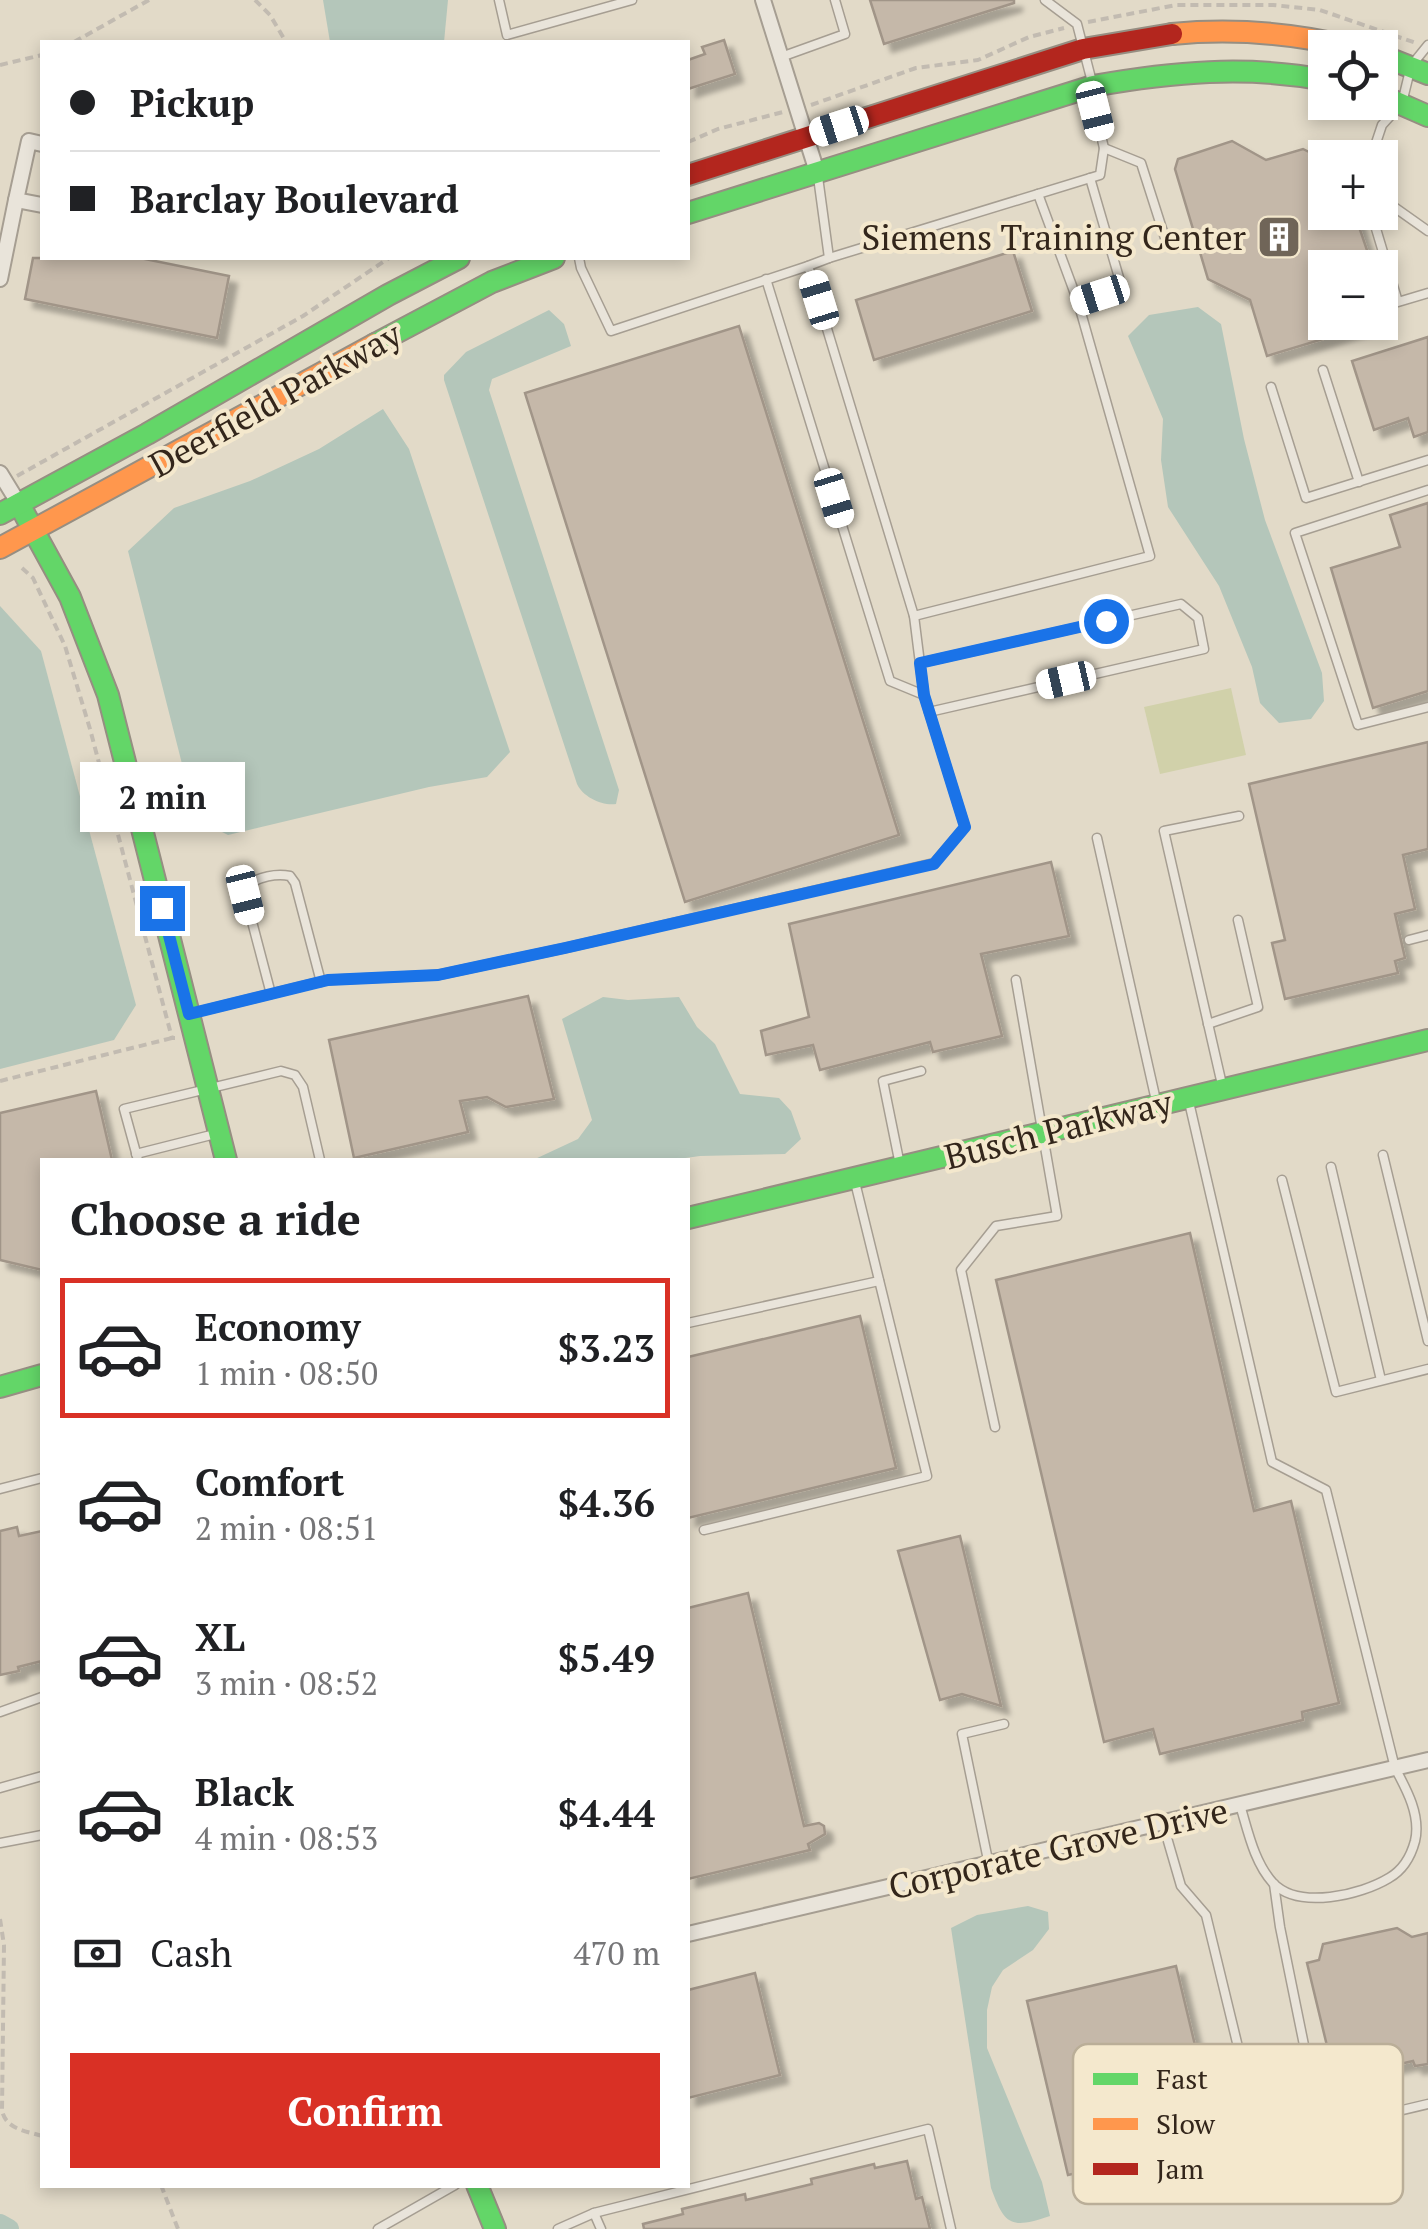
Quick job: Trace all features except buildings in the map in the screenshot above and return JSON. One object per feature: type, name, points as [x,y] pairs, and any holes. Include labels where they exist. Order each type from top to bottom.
[{"type":"main road","points":[[690,174],[1119,40],[1180,32],[1245,30],[1308,37]]},
{"type":"main road","points":[[690,212],[1092,86],[1153,74],[1207,70],[1280,70],[1308,76]]},
{"type":"main road","points":[[1398,102],[1428,116]]},
{"type":"main road","name":"Deerfield Parkway","points":[[9,509],[454,260]]},
{"type":"main road","name":"Deerfield Parkway","points":[[0,548],[429,315],[492,282],[549,260]]},
{"type":"main road","points":[[9,509],[36,530],[90,640],[225,1158]]},
{"type":"main road","name":"Busch Parkway","points":[[690,1218],[1428,1040]]},
{"type":"main road","points":[[0,1387],[40,1376]]},
{"type":"main road","points":[[479,2188],[494,2229]]},
{"type":"street","points":[[763,0],[817,172]]},
{"type":"street","points":[[0,279],[28,141],[40,144]]},
{"type":"street","points":[[16,200],[40,205]]},
{"type":"street","points":[[2,478],[9,509]]},
{"type":"street","name":"Corporate Grove Drive","points":[[690,1934],[1428,1760]]},
{"type":"lane","points":[[499,0],[508,35],[632,0]]},
{"type":"lane","points":[[781,56],[845,34],[835,0]]},
{"type":"lane","points":[[579,260],[611,331],[1100,175],[1104,148],[1077,24],[1045,0]]},
{"type":"lane","points":[[1377,140],[1382,125],[1402,103],[1420,70],[1428,45]]},
{"type":"lane","points":[[1104,148],[1141,163],[1166,238]]},
{"type":"lane","points":[[817,172],[830,258]]},
{"type":"lane","points":[[1078,302],[1122,288],[1090,178]]},
{"type":"lane","points":[[914,616],[1150,556],[1078,302],[1038,194]]},
{"type":"lane","points":[[1398,210],[1428,231]]},
{"type":"lane","points":[[1376,230],[1398,302],[1428,293]]},
{"type":"lane","points":[[191,1023],[270,994],[321,982],[438,975],[934,864],[965,827],[924,695],[914,616],[808,266]]},
{"type":"lane","points":[[766,280],[890,680],[924,695]]},
{"type":"lane","points":[[1322,370],[1359,482]]},
{"type":"lane","points":[[1271,387],[1306,498],[1428,460]]},
{"type":"lane","points":[[1428,490],[1296,533],[1358,725],[1428,707]]},
{"type":"lane","points":[[920,663],[1181,604],[1198,618],[1204,649],[929,712]]},
{"type":"lane","points":[[1224,1089],[1164,831],[1239,816]]},
{"type":"lane","points":[[1097,838],[1157,1105]]},
{"type":"lane","points":[[270,994],[245,895],[247,885],[255,880],[282,874],[295,883],[321,982]]},
{"type":"lane","points":[[1208,1024],[1258,1007],[1238,920]]},
{"type":"lane","points":[[1410,940],[1428,936]]},
{"type":"lane","points":[[995,1427],[961,1270],[996,1226],[1056,1216],[1016,980]]},
{"type":"lane","points":[[900,1166],[882,1081],[921,1071]]},
{"type":"lane","points":[[219,1133],[137,1157],[124,1108],[282,1072],[295,1075],[304,1087],[320,1158]]},
{"type":"lane","points":[[1188,1098],[1272,1462],[1326,1490],[1395,1768],[1416,1818],[1416,1837],[1409,1860],[1391,1877],[1362,1890],[1309,1898],[1287,1894],[1274,1884],[1253,1848],[1240,1805]]},
{"type":"lane","points":[[1383,1154],[1428,1342]]},
{"type":"lane","points":[[1331,1167],[1381,1380]]},
{"type":"lane","points":[[704,1530],[927,1476],[854,1178]]},
{"type":"lane","points":[[1282,1180],[1336,1392],[1428,1368]]},
{"type":"lane","points":[[690,1323],[879,1281]]},
{"type":"lane","points":[[0,1489],[40,1479]]},
{"type":"lane","points":[[0,1712],[40,1698]]},
{"type":"lane","points":[[989,1864],[962,1734],[1004,1724]]},
{"type":"lane","points":[[0,1788],[40,1777]]},
{"type":"lane","points":[[1162,1824],[1180,1886],[1206,1915],[1237,2044]]},
{"type":"lane","points":[[0,1843],[40,1835]]},
{"type":"lane","points":[[1274,1884],[1304,2044]]},
{"type":"lane","points":[[1403,2110],[1428,2104]]},
{"type":"lane","points":[[558,2229],[594,2213],[928,2129],[951,2229]]},
{"type":"lane","points":[[378,2229],[450,2188]]},
{"type":"lane","points":[[594,2213],[601,2229]]},
{"type":"path","points":[[78,40],[149,0]]},
{"type":"path","points":[[255,0],[270,15],[285,40]]},
{"type":"path","points":[[0,65],[40,55]]},
{"type":"path","points":[[2,478],[304,316],[383,260]]},
{"type":"path","points":[[22,568],[33,578],[65,646],[172,1038]]},
{"type":"path","points":[[0,1081],[172,1038],[191,1023]]},
{"type":"path","points":[[0,1919],[4,1946],[3,2117],[17,2129],[40,2135]]},
{"type":"path","points":[[162,2188],[178,2229]]},
{"type":"green space","points":[[1231,688],[1246,755],[1160,774],[1144,707]]},
{"type":"shaded area","points":[[323,0],[448,0],[444,40],[330,40]]},
{"type":"shaded area","points":[[1198,307],[1221,324],[1265,520],[1322,673],[1324,701],[1311,719],[1279,723],[1260,703],[1252,667],[1219,586],[1168,507],[1161,460],[1163,419],[1128,336],[1149,315]]},
{"type":"shaded area","points":[[549,310],[564,324],[571,346],[492,379],[489,390],[619,790],[616,804],[594,800],[577,784],[444,380],[444,375],[466,352]]},
{"type":"shaded area","points":[[383,409],[409,449],[510,752],[487,777],[228,835],[196,819],[128,551],[174,508],[250,481],[319,449]]},
{"type":"shaded area","points":[[0,606],[41,651],[136,1005],[114,1040],[0,1069]]},
{"type":"shaded area","points":[[603,997],[679,997],[697,1027],[715,1044],[740,1094],[779,1098],[791,1111],[801,1139],[785,1154],[537,1158],[578,1139],[592,1120],[562,1019]]},
{"type":"shaded area","points":[[1028,1906],[1048,1912],[1049,1929],[1033,1950],[1003,1970],[992,1987],[987,2010],[987,2048],[1042,2182],[1050,2216],[1018,2223],[1006,2217],[991,2188],[951,1928],[977,1915]]},
{"type":"waterway","points":[[0,2224],[9,2229]]},
{"type":"traffic: fast","points":[[1398,62],[1428,74]]},
{"type":"traffic: fast","points":[[690,212],[1093,86],[1209,72],[1308,77]]},
{"type":"traffic: fast","points":[[1398,103],[1428,116]]},
{"type":"traffic: fast","points":[[0,514],[455,260]]},
{"type":"traffic: fast","points":[[375,344],[492,282],[549,260]]},
{"type":"traffic: fast","points":[[19,504],[70,597],[108,695],[225,1158]]},
{"type":"traffic: fast","points":[[690,1218],[1428,1040]]},
{"type":"traffic: fast","points":[[0,1387],[40,1376]]},
{"type":"traffic: fast","points":[[478,2188],[495,2229]]},
{"type":"traffic: slow","points":[[1172,34],[1264,33],[1308,39]]},
{"type":"traffic: slow","points":[[0,548],[375,344]]},
{"type":"traffic: jam","points":[[690,174],[1083,49],[1172,34]]},
{"type":"place","name":"Siemens Training Center","points":[[1279,237]]},
{"type":"route","points":[[162,908],[189,1014],[328,980],[438,975],[934,864],[965,827],[924,695],[920,663],[1106,621]]}]
